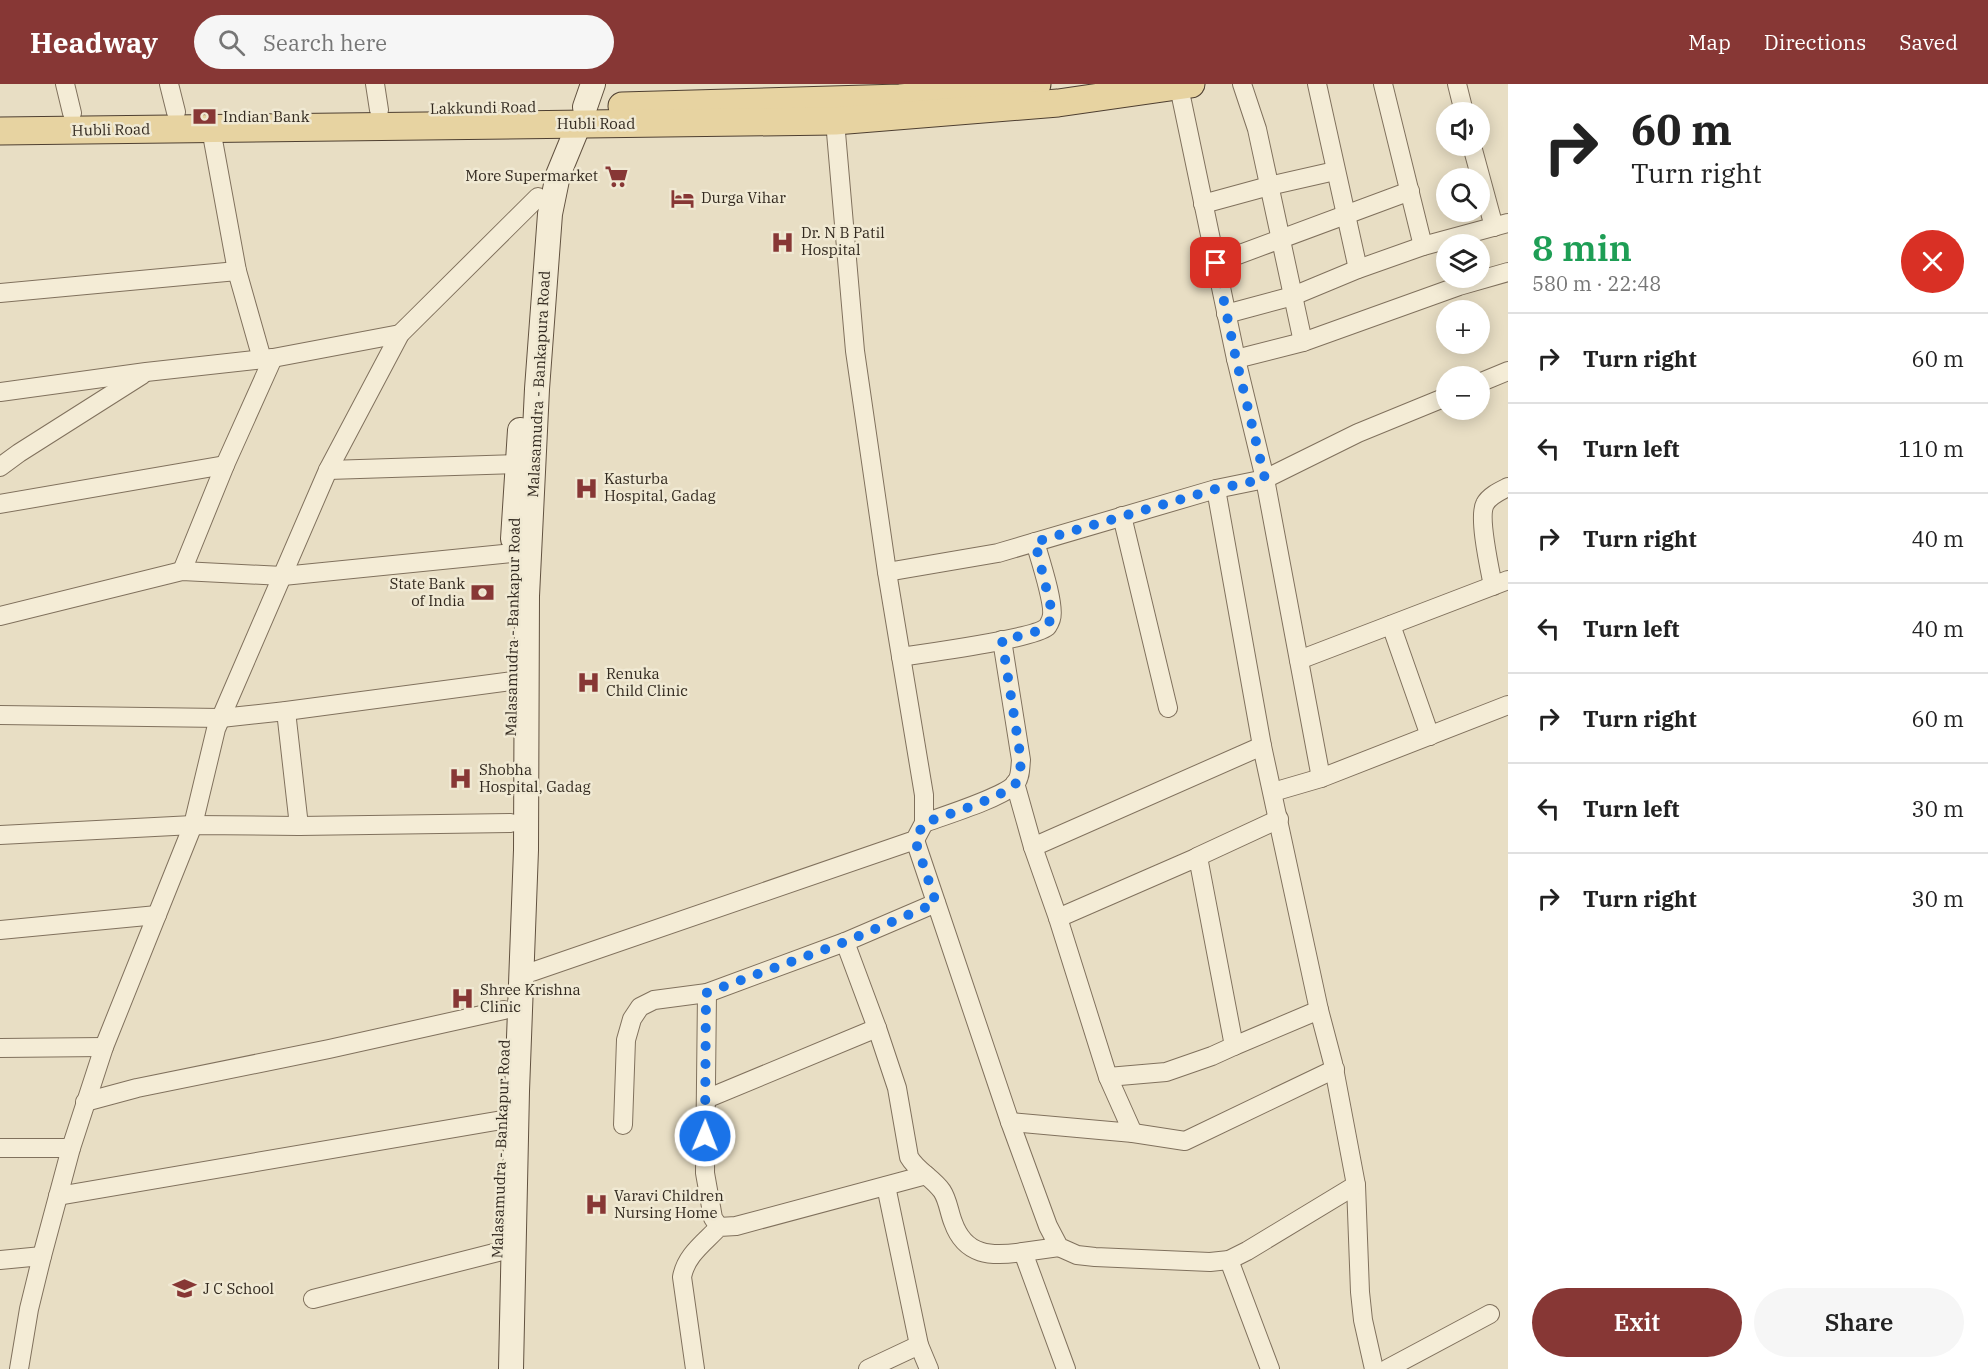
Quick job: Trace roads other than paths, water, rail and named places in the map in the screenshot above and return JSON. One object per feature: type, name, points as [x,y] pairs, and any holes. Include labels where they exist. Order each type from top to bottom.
[{"type":"main road","name":"Lakkundi Road","points":[[0,113],[176,112],[377,97],[577,105],[900,98],[1037,84]]},
{"type":"main road","name":"Hubli Road","points":[[0,131],[211,129],[577,105],[835,121],[1058,104],[1185,85]]},
{"type":"main road","name":"Malasamudra - Bankapur Road","points":[[495,1369],[511,823],[513,553],[529,268],[538,197],[577,105]]},
{"type":"main road","name":"Malasamudra - Bankapura Road","points":[[511,1369],[520,976],[526,850],[527,596],[537,389],[550,214],[577,105]]},
{"type":"street","points":[[65,84],[72,113]]},
{"type":"street","points":[[169,84],[176,112]]},
{"type":"street","points":[[1242,84],[1257,129],[1303,342]]},
{"type":"street","points":[[1317,84],[1358,269]]},
{"type":"street","points":[[1383,84],[1423,246]]},
{"type":"street","points":[[1457,84],[1462,102]]},
{"type":"street","points":[[1185,85],[1203,204],[1236,359],[1265,479],[1321,778]]},
{"type":"street","points":[[520,976],[915,840],[924,823],[924,795],[887,572],[855,351],[835,121]]},
{"type":"street","points":[[182,571],[268,358],[237,271],[211,129]]},
{"type":"street","points":[[1226,314],[1293,296],[1358,269],[1423,246],[1501,225],[1477,156]]},
{"type":"street","points":[[1203,204],[1335,171]]},
{"type":"street","points":[[1216,263],[1410,191]]},
{"type":"street","points":[[19,1369],[29,1309],[42,1256],[70,1148],[85,1101],[104,1047],[193,825],[216,729],[328,470],[400,334],[538,197]]},
{"type":"street","points":[[0,293],[237,271]]},
{"type":"street","points":[[1236,359],[1303,342],[1459,286],[1508,272]]},
{"type":"street","points":[[0,392],[268,358],[400,334]]},
{"type":"street","points":[[1490,378],[1508,371]]},
{"type":"street","points":[[0,467],[146,372]]},
{"type":"street","points":[[887,572],[998,552],[1216,489],[1265,479],[1358,434],[1436,401]]},
{"type":"street","points":[[328,470],[517,464]]},
{"type":"street","points":[[0,504],[225,465]]},
{"type":"street","points":[[1299,660],[1501,583],[1482,518],[1485,504],[1496,493],[1508,488]]},
{"type":"street","points":[[1216,489],[1262,746],[1319,1010],[1335,1070],[1356,1185],[1360,1292],[1363,1320],[1374,1369]]},
{"type":"street","points":[[1122,516],[1168,708]]},
{"type":"street","points":[[901,657],[1002,640],[1047,627],[1053,616],[1035,542]]},
{"type":"street","points":[[0,616],[182,571],[282,576],[513,553]]},
{"type":"street","points":[[1391,625],[1430,736]]},
{"type":"street","points":[[924,823],[1001,793],[1015,783],[1020,772],[1021,760],[1002,640]]},
{"type":"street","points":[[0,715],[221,718],[512,681]]},
{"type":"street","points":[[1273,792],[1321,778],[1508,705]]},
{"type":"street","points":[[285,711],[299,826]]},
{"type":"street","points":[[1033,847],[1262,746]]},
{"type":"street","points":[[1015,783],[1033,847],[1108,1077],[1133,1133]]},
{"type":"street","points":[[1058,918],[1279,819]]},
{"type":"street","points":[[0,835],[193,825],[511,823]]},
{"type":"street","points":[[915,840],[1010,1122],[1048,1226],[1059,1247]]},
{"type":"street","points":[[1197,857],[1234,1046]]},
{"type":"street","points":[[624,1125],[626,1040],[632,1019],[640,1007],[654,1000],[706,993],[845,942],[936,903]]},
{"type":"street","points":[[0,930],[157,915]]},
{"type":"street","points":[[845,942],[878,1028],[897,1088],[909,1157],[914,1165],[943,1192],[962,1241],[974,1250],[1005,1255],[1059,1247],[1077,1255],[1095,1257],[1210,1262],[1229,1260],[1356,1185]]},
{"type":"street","points":[[706,993],[705,1173],[713,1218],[719,1227]]},
{"type":"street","points":[[85,1101],[504,1010]]},
{"type":"street","points":[[1108,1077],[1166,1072],[1212,1056],[1319,1010]]},
{"type":"street","points":[[706,1098],[878,1028]]},
{"type":"street","points":[[0,1048],[104,1047]]},
{"type":"street","points":[[1010,1122],[1133,1133],[1185,1142],[1335,1070]]},
{"type":"street","points":[[58,1196],[502,1120]]},
{"type":"street","points":[[0,1148],[70,1148]]},
{"type":"street","points":[[694,1369],[682,1277],[689,1257],[719,1227],[736,1226],[926,1175]]},
{"type":"street","points":[[886,1186],[919,1345],[929,1369]]},
{"type":"street","points":[[313,1299],[498,1252]]},
{"type":"street","points":[[1023,1252],[1066,1369]]},
{"type":"street","points":[[0,1260],[42,1256]]},
{"type":"street","points":[[1229,1260],[1270,1369]]},
{"type":"street","points":[[1387,1369],[1490,1314]]},
{"type":"street","points":[[868,1369],[919,1345]]},
{"type":"place","name":"Indian Bank","points":[[205,117]]},
{"type":"place","name":"More Supermarket","points":[[616,176]]},
{"type":"place","name":"Durga Vihar","points":[[683,198]]},
{"type":"place","name":"Dr. N B Patil Hospital","points":[[783,242]]},
{"type":"place","name":"Kasturba Hospital, Gadag","points":[[586,488]]},
{"type":"place","name":"State Bank of India","points":[[483,593]]},
{"type":"place","name":"Renuka Child Clinic","points":[[588,683]]},
{"type":"place","name":"Shobha Hospital, Gadag","points":[[461,779]]},
{"type":"place","name":"Shree Krishna Clinic","points":[[462,999]]},
{"type":"place","name":"Varavi Children Nursing Home","points":[[596,1205]]},
{"type":"place","name":"J C School","points":[[185,1289]]}]
